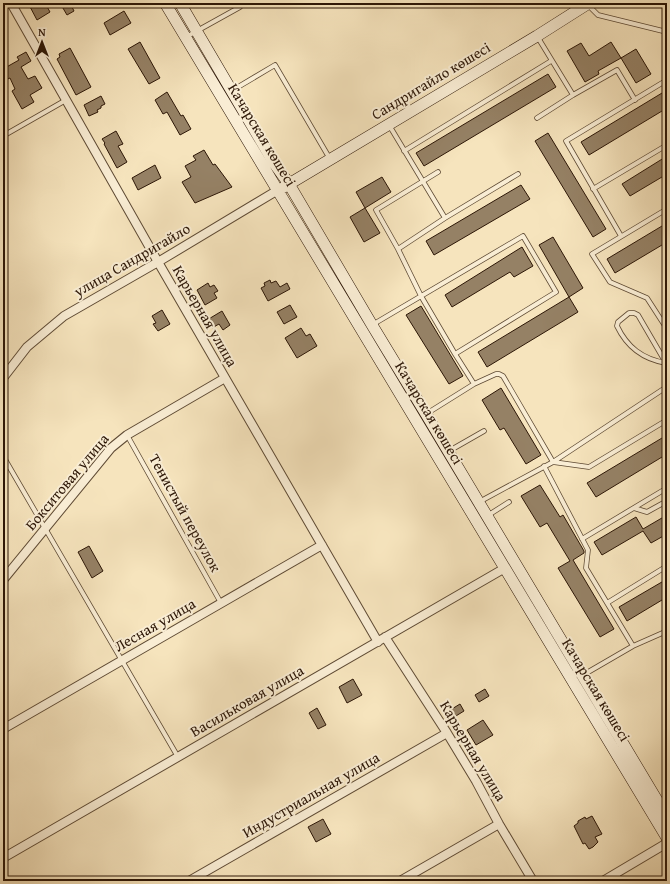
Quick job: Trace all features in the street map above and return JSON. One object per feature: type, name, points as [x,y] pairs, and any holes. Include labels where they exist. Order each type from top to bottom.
[{"type":"main road","name":"Качарская көшесі","points":[[165,3],[505,568],[629,764],[665,810]]},
{"type":"main road","name":"Качарская көшесі","points":[[180,3],[274,163],[289,184],[582,675],[667,838]]},
{"type":"main road","name":"Сандригайло көшесі","points":[[289,184],[588,4]]},
{"type":"main road","name":"улица Сандригайло","points":[[278,190],[289,184]]},
{"type":"street","name":"Карьерная улица","points":[[11,3],[158,262],[378,642]]},
{"type":"street","name":"улица Сандригайло","points":[[3,378],[27,347],[64,316],[278,190]]},
{"type":"street","points":[[324,267],[335,261]]},
{"type":"street","name":"Бокситовая улица","points":[[3,580],[111,448],[127,435],[225,378]]},
{"type":"street","points":[[442,462],[450,454]]},
{"type":"street","name":"Лесная улица","points":[[3,729],[322,545]]},
{"type":"street","name":"Васильковая улица","points":[[3,858],[505,568]]},
{"type":"street","name":"Карьерная улица","points":[[385,637],[447,733],[533,881]]},
{"type":"street","name":"Индустриальная улица","points":[[189,881],[447,733]]},
{"type":"street","points":[[400,881],[499,824]]},
{"type":"street","points":[[603,881],[667,843]]},
{"type":"lane","points":[[588,4],[598,15],[667,32]]},
{"type":"lane","points":[[186,37],[240,7]]},
{"type":"lane","points":[[537,36],[572,95]]},
{"type":"lane","points":[[404,151],[551,61]]},
{"type":"lane","points":[[232,90],[275,65],[330,159]]},
{"type":"lane","points":[[537,118],[572,95],[617,70],[635,100]]},
{"type":"lane","points":[[621,236],[566,141],[667,80]]},
{"type":"lane","points":[[3,136],[66,100]]},
{"type":"lane","points":[[388,124],[445,218]]},
{"type":"lane","points":[[593,189],[667,145]]},
{"type":"lane","points":[[438,172],[376,210],[398,249],[421,296],[474,384]]},
{"type":"lane","points":[[398,249],[445,218],[518,174]]},
{"type":"lane","points":[[667,209],[592,254],[610,282],[647,298],[667,330]]},
{"type":"lane","points":[[372,325],[523,236],[556,292],[456,354]]},
{"type":"lane","points":[[629,313],[634,313],[638,316],[666,364],[645,357],[628,344],[617,326],[618,322],[629,313]]},
{"type":"lane","points":[[426,414],[474,384],[499,374],[503,376],[553,462]]},
{"type":"lane","points":[[479,502],[553,462],[666,386]]},
{"type":"lane","points":[[553,462],[589,467],[667,420]]},
{"type":"lane","points":[[450,454],[484,431]]},
{"type":"lane","name":"Тенистый переулок","points":[[127,435],[221,603]]},
{"type":"lane","points":[[3,456],[178,757]]},
{"type":"lane","points":[[544,466],[588,550],[586,568],[633,646]]},
{"type":"lane","points":[[582,539],[667,488]]},
{"type":"lane","points":[[634,508],[647,512],[667,501]]},
{"type":"lane","points":[[487,516],[509,502]]},
{"type":"lane","points":[[607,603],[667,566]]},
{"type":"lane","points":[[582,675],[633,646],[667,631]]},
{"type":"lane","points":[[616,873],[621,881]]},
{"type":"building","points":[[28,3],[45,3],[50,12],[37,20]]},
{"type":"building","points":[[60,3],[70,3],[74,11],[67,15]]},
{"type":"building","points":[[124,11],[131,23],[110,35],[104,23]]},
{"type":"building","points":[[140,42],[160,78],[149,84],[128,49]]},
{"type":"building","points":[[611,42],[621,58],[598,71],[599,74],[585,82],[567,51],[581,43],[589,56]]},
{"type":"building","points":[[70,48],[91,87],[76,95],[57,59],[60,57],[59,54]]},
{"type":"building","points":[[636,49],[651,74],[636,83],[621,58]]},
{"type":"building","points":[[26,52],[31,61],[21,67],[28,79],[35,76],[42,88],[30,95],[34,102],[22,109],[12,91],[15,89],[10,78],[3,81],[3,69],[19,60],[17,57]]},
{"type":"building","points":[[548,74],[556,87],[424,166],[416,153]]},
{"type":"building","points":[[667,90],[667,108],[589,155],[581,142]]},
{"type":"building","points":[[167,92],[181,116],[183,115],[191,129],[180,135],[167,112],[163,114],[155,100]]},
{"type":"building","points":[[101,96],[105,104],[97,110],[98,112],[89,116],[84,105]]},
{"type":"building","points":[[116,131],[123,144],[118,146],[127,162],[117,168],[102,139]]},
{"type":"building","points":[[548,133],[606,229],[593,237],[535,141]]},
{"type":"building","points":[[204,150],[213,165],[215,164],[232,187],[195,203],[182,182],[191,177],[185,166],[196,160],[193,156]]},
{"type":"building","points":[[667,156],[667,174],[630,196],[622,184]]},
{"type":"building","points":[[155,165],[161,178],[138,190],[132,178]]},
{"type":"building","points":[[382,177],[391,192],[365,208],[356,192]]},
{"type":"building","points":[[521,185],[530,199],[434,255],[426,241]]},
{"type":"building","points":[[365,208],[380,233],[364,242],[350,217]]},
{"type":"building","points":[[667,223],[667,242],[615,273],[607,259]]},
{"type":"building","points":[[553,237],[583,288],[569,297],[539,245]]},
{"type":"building","points":[[522,247],[533,266],[514,277],[510,272],[452,307],[445,295]]},
{"type":"building","points":[[270,280],[271,283],[276,281],[280,287],[287,283],[290,289],[268,301],[261,288],[265,286],[264,283]]},
{"type":"building","points":[[208,283],[210,287],[214,285],[218,291],[214,293],[217,298],[205,305],[197,290]]},
{"type":"building","points":[[569,297],[578,312],[487,367],[478,352]]},
{"type":"building","points":[[290,305],[297,317],[284,324],[277,312]]},
{"type":"building","points":[[421,306],[463,376],[449,384],[406,315]]},
{"type":"building","points":[[162,310],[170,324],[158,331],[153,324],[156,323],[152,316]]},
{"type":"building","points":[[222,311],[230,325],[223,330],[219,324],[212,328],[207,320]]},
{"type":"building","points":[[301,328],[306,336],[310,334],[317,346],[297,358],[285,338]]},
{"type":"building","points":[[501,388],[541,455],[526,464],[504,428],[500,430],[482,400]]},
{"type":"building","points":[[667,435],[667,454],[596,497],[587,483]]},
{"type":"building","points":[[540,485],[560,517],[563,515],[584,551],[584,553],[573,560],[614,629],[600,637],[558,568],[570,561],[547,523],[540,527],[521,496]]},
{"type":"building","points":[[667,515],[667,534],[651,543],[643,531],[602,555],[594,542],[636,517],[643,529]]},
{"type":"building","points":[[89,546],[103,571],[92,578],[78,552]]},
{"type":"building","points":[[667,579],[667,597],[627,621],[619,607]]},
{"type":"building","points":[[353,679],[362,695],[347,703],[339,687]]},
{"type":"building","points":[[485,689],[489,696],[479,702],[475,695]]},
{"type":"building","points":[[460,704],[464,711],[451,719],[447,712]]},
{"type":"building","points":[[317,708],[326,725],[318,729],[309,713]]},
{"type":"building","points":[[483,720],[493,735],[476,745],[467,730]]},
{"type":"building","points":[[592,816],[602,834],[595,837],[598,842],[589,849],[585,843],[583,844],[574,826],[578,823],[578,821],[585,817],[586,819]]},
{"type":"building","points":[[323,819],[331,834],[316,842],[308,827]]}]
